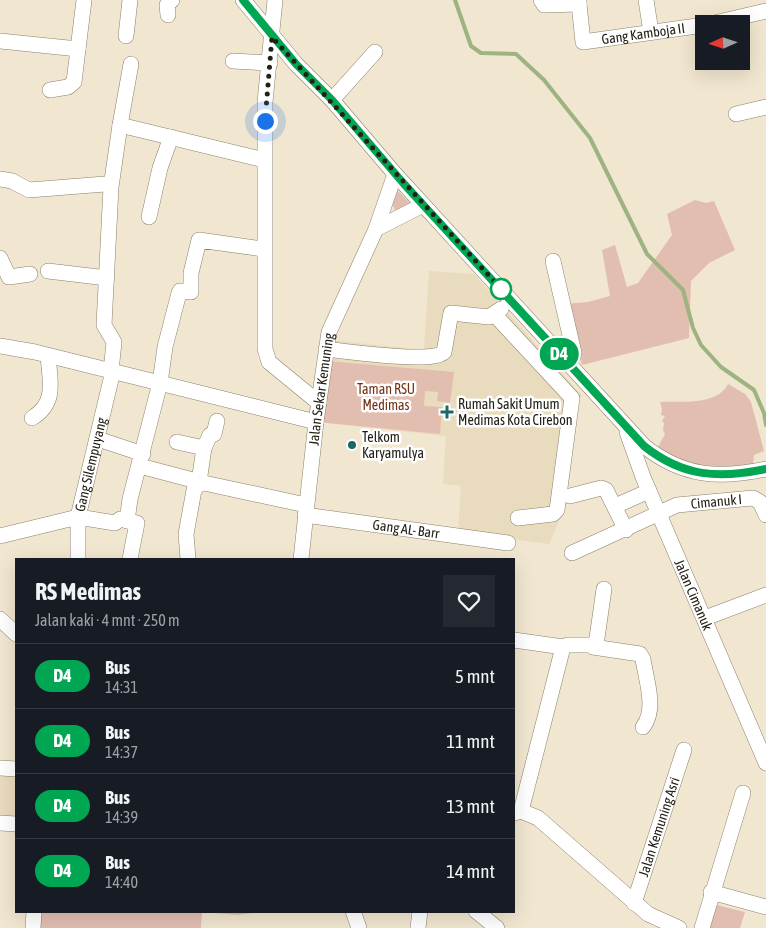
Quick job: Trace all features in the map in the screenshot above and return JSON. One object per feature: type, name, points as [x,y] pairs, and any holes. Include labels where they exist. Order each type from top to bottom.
[{"type":"street","points":[[50,90],[72,85],[78,70],[78,49],[84,0]]},
{"type":"street","points":[[126,36],[130,0]]},
{"type":"street","points":[[168,15],[167,5],[172,0]]},
{"type":"street","points":[[243,0],[272,37],[332,100],[423,205],[569,365],[654,453],[686,470],[720,476],[766,469]]},
{"type":"street","points":[[275,0],[265,102],[263,249],[266,356],[269,362],[320,402]]},
{"type":"street","points":[[541,0],[544,6],[579,2]]},
{"type":"street","points":[[646,0],[650,32]]},
{"type":"street","name":"Gang Kamboja II","points":[[579,2],[583,42],[695,26]]},
{"type":"street","points":[[749,15],[766,11]]},
{"type":"street","points":[[0,42],[78,49]]},
{"type":"street","points":[[332,100],[375,52]]},
{"type":"street","points":[[233,61],[270,63]]},
{"type":"street","name":"Gang Silempuyang","points":[[78,558],[78,516],[98,438],[112,371],[114,342],[104,325],[111,186],[131,64]]},
{"type":"street","points":[[736,114],[766,107]]},
{"type":"street","points":[[120,125],[264,160]]},
{"type":"street","points":[[149,217],[160,168],[171,137]]},
{"type":"street","name":"Jalan Sekar Kemuning","points":[[301,558],[316,422],[326,349],[332,324],[376,229],[395,174]]},
{"type":"street","points":[[0,179],[12,181],[29,190],[105,184]]},
{"type":"street","points":[[376,229],[423,205]]},
{"type":"street","points":[[127,521],[130,499],[160,383],[165,347],[178,293],[180,291],[191,292],[191,273],[199,240],[263,249]]},
{"type":"street","points":[[0,258],[8,276],[30,274]]},
{"type":"street","points":[[553,261],[574,353],[569,365]]},
{"type":"street","points":[[48,271],[107,278]]},
{"type":"street","points":[[326,349],[437,357],[444,352],[451,313],[489,317],[495,315],[510,300]]},
{"type":"street","points":[[495,315],[572,398]]},
{"type":"street","points":[[0,346],[112,371],[316,422]]},
{"type":"street","points":[[32,418],[42,412],[48,404],[50,381],[48,356]]},
{"type":"street","points":[[518,518],[553,514],[558,510],[572,398],[584,380]]},
{"type":"street","points":[[188,558],[186,534],[194,490],[202,483],[204,448],[210,435],[214,434],[217,421]]},
{"type":"street","name":"Jalan Cimanuk","points":[[625,425],[649,491],[705,618],[762,737],[766,763]]},
{"type":"street","name":"Gang AL- Barr","points":[[98,438],[141,460],[202,483],[306,510],[508,543]]},
{"type":"street","points":[[176,442],[204,448]]},
{"type":"street","points":[[570,496],[601,488],[606,490],[626,530]]},
{"type":"street","points":[[615,506],[649,491]]},
{"type":"street","name":"Cimanuk I","points":[[572,553],[626,530],[677,504],[745,497],[760,502],[766,515]]},
{"type":"street","points":[[0,536],[78,516],[115,523],[120,519],[137,523],[130,558]]},
{"type":"street","points":[[594,647],[597,642],[604,589]]},
{"type":"street","points":[[705,618],[766,595]]},
{"type":"street","points":[[0,619],[15,633]]},
{"type":"street","points":[[515,640],[563,647],[575,645],[594,647],[640,654],[643,659],[650,710],[649,719],[643,727]]},
{"type":"street","points":[[563,647],[517,812],[538,818],[634,903],[657,920],[679,928]]},
{"type":"street","name":"Jalan Kemuning Asri","points":[[634,903],[684,750]]},
{"type":"street","points":[[0,768],[15,769]]},
{"type":"street","points":[[702,928],[711,892],[743,794]]},
{"type":"street","points":[[0,823],[15,824]]},
{"type":"street","points":[[711,892],[766,906]]},
{"type":"street","points":[[33,928],[34,913]]},
{"type":"street","points":[[354,913],[358,928]]},
{"type":"street","points":[[418,928],[420,913]]},
{"type":"street","points":[[479,913],[498,928]]},
{"type":"shaded area","name":"Rumah Sakit Umum Medimas Kota Cirebon","points":[[429,271],[474,274],[582,396],[574,402],[575,432],[560,518],[549,544],[458,532],[461,486],[443,484],[446,436],[317,422],[329,340],[424,350]]},
{"type":"shaded area","points":[[0,770],[15,771],[15,818],[0,817]]},
{"type":"green space","points":[[396,189],[411,204],[398,211],[395,210],[392,203]]},
{"type":"green space","points":[[695,200],[706,203],[714,201],[735,250],[709,263],[691,281],[689,338],[582,365],[564,304],[588,302],[610,296],[602,250],[615,245],[627,287],[638,283],[672,235],[667,214]]},
{"type":"green space","name":"Taman RSU Medimas","points":[[327,361],[454,372],[450,403],[437,401],[438,392],[425,391],[424,406],[442,407],[440,434],[318,422]]},
{"type":"green space","points":[[728,384],[745,394],[751,402],[764,451],[754,455],[753,465],[716,466],[691,463],[668,454],[658,447],[665,434],[662,421],[665,416],[661,415],[660,402],[688,402],[707,399],[723,391]]},
{"type":"green space","points":[[713,904],[745,912],[740,928],[707,928]]},
{"type":"green space","points":[[36,913],[202,913],[201,928],[35,928]]},
{"type":"green space","points":[[214,913],[253,913],[238,915]]},
{"type":"waterway","points":[[455,0],[471,46],[481,53],[516,54],[544,80],[590,138],[647,254],[683,290],[693,328],[701,345],[721,367],[754,390],[764,413],[766,425]]},
{"type":"bus line","name":"D4","points":[[243,0],[296,64],[332,100],[404,184],[644,446],[671,464],[695,472],[720,476],[766,469]]},
{"type":"place","name":"Rumah Sakit Umum Medimas Kota Cirebon","points":[[447,412]]},
{"type":"place","name":"Telkom Karyamulya","points":[[352,445]]},
{"type":"route","points":[[265,121],[265,102],[272,37],[332,100],[395,174],[501,289]]}]
